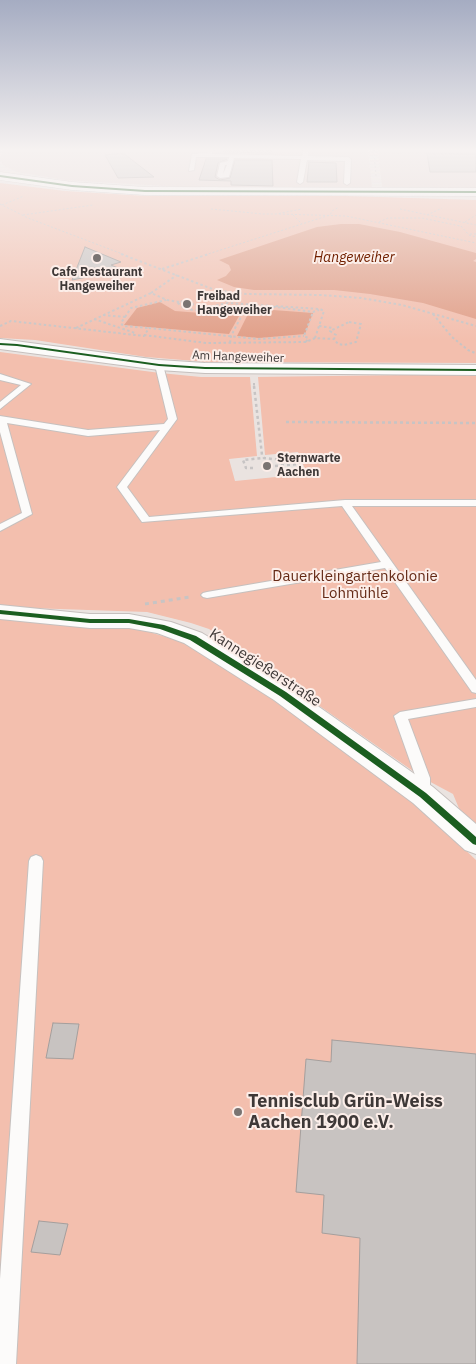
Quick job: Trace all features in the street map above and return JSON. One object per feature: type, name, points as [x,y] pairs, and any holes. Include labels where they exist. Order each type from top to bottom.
[{"type":"street","name":"Am Hangeweiher","points":[[0,344],[27,346],[159,365],[254,370],[476,370]]},
{"type":"street","name":"Kannegießerstraße","points":[[0,612],[129,622],[162,627],[193,638],[283,694],[423,795],[476,842]]},
{"type":"lane","points":[[159,365],[173,419],[122,487],[146,520],[345,503],[476,503]]},
{"type":"lane","points":[[0,377],[27,384],[0,406]]},
{"type":"lane","points":[[0,528],[27,514],[0,419],[88,433],[167,427]]},
{"type":"lane","points":[[345,503],[476,689]]},
{"type":"lane","points":[[207,595],[388,564]]},
{"type":"lane","points":[[423,795],[423,778],[400,716],[476,703]]},
{"type":"lane","points":[[5,1364],[36,861]]},
{"type":"path","points":[[19,214],[215,290],[272,295],[342,296],[402,305],[476,326]]},
{"type":"path","points":[[276,214],[330,215],[379,223],[476,244]]},
{"type":"path","points":[[292,214],[302,224]]},
{"type":"path","points":[[422,214],[476,225]]},
{"type":"path","points":[[162,269],[330,215]]},
{"type":"path","points":[[422,218],[428,215]]},
{"type":"path","points":[[460,226],[476,215]]},
{"type":"path","points":[[379,223],[388,218],[422,218],[460,226],[476,237],[470,242]]},
{"type":"path","points":[[76,328],[151,293],[172,276],[178,275]]},
{"type":"path","points":[[151,293],[178,303],[209,307],[228,303],[313,312],[320,309]]},
{"type":"path","points":[[167,300],[131,308],[121,323],[123,326],[258,339],[304,336],[308,338],[306,342]]},
{"type":"path","points":[[178,303],[183,301]]},
{"type":"path","points":[[178,303],[185,309],[242,315]]},
{"type":"path","points":[[0,326],[11,321],[206,343],[311,342],[315,338],[324,311],[320,309],[248,305]]},
{"type":"path","points":[[230,342],[230,336],[248,305]]},
{"type":"path","points":[[275,309],[281,308]]},
{"type":"path","points":[[304,336],[313,312]]},
{"type":"path","points":[[432,313],[452,337],[468,350],[476,353]]},
{"type":"path","points":[[102,315],[125,317]]},
{"type":"path","points":[[93,319],[144,336]]},
{"type":"path","points":[[319,326],[333,328],[349,322],[361,324],[356,342],[344,345],[338,344],[334,339],[336,335],[330,331],[333,328]]},
{"type":"path","points":[[144,336],[149,328]]},
{"type":"path","points":[[315,338],[334,339]]},
{"type":"path","points":[[286,422],[476,423]]},
{"type":"path","points":[[253,468],[246,468],[243,460],[281,458],[298,462],[299,464],[275,466]]},
{"type":"green space","points":[[0,214],[476,214],[476,363],[207,362],[146,357],[35,340],[0,338]]},
{"type":"green space","name":"Dauerkleingartenkolonie Lohmühle","points":[[0,352],[160,373],[201,377],[250,377],[257,456],[229,459],[235,481],[307,474],[298,452],[265,455],[258,377],[476,374],[476,830],[463,818],[453,794],[423,778],[209,629],[147,612],[0,607]]},
{"type":"green space","name":"Tennisclub Grün-Weiss Aachen 1900 e.V.","points":[[0,618],[129,626],[186,643],[276,702],[411,799],[476,860],[476,1364],[0,1364]]},
{"type":"water","name":"Hangeweiher","points":[[359,224],[400,232],[476,253],[476,259],[473,261],[476,262],[476,319],[423,303],[370,294],[334,290],[254,290],[234,287],[217,280],[226,276],[231,270],[229,265],[219,260],[317,227]]},
{"type":"water","points":[[160,302],[175,311],[239,316],[229,334],[124,325],[137,308]]},
{"type":"water","points":[[251,308],[313,313],[305,334],[259,338],[237,336]]},
{"type":"building","name":"Cafe Restaurant Hangeweiher","points":[[85,247],[121,262],[111,265],[123,270],[72,280]]},
{"type":"building","points":[[53,1023],[79,1024],[73,1059],[46,1058]]},
{"type":"building","points":[[332,1040],[476,1054],[476,1364],[357,1364],[360,1238],[322,1233],[324,1195],[296,1192],[306,1059],[331,1062]]},
{"type":"building","points":[[39,1221],[68,1224],[60,1255],[31,1252]]},
{"type":"cycle path","points":[[0,344],[159,365],[205,368],[476,370]]},
{"type":"cycle path","points":[[0,612],[90,621],[129,621],[162,627],[193,638],[283,694],[423,795],[476,842]]},
{"type":"place","name":"Cafe Restaurant Hangeweiher","points":[[97,258]]},
{"type":"place","name":"Freibad Hangeweiher","points":[[187,304]]},
{"type":"place","name":"Sternwarte Aachen","points":[[267,466]]},
{"type":"place","name":"Tennisclub Grün-Weiss Aachen 1900 e.V.","points":[[238,1112]]}]
